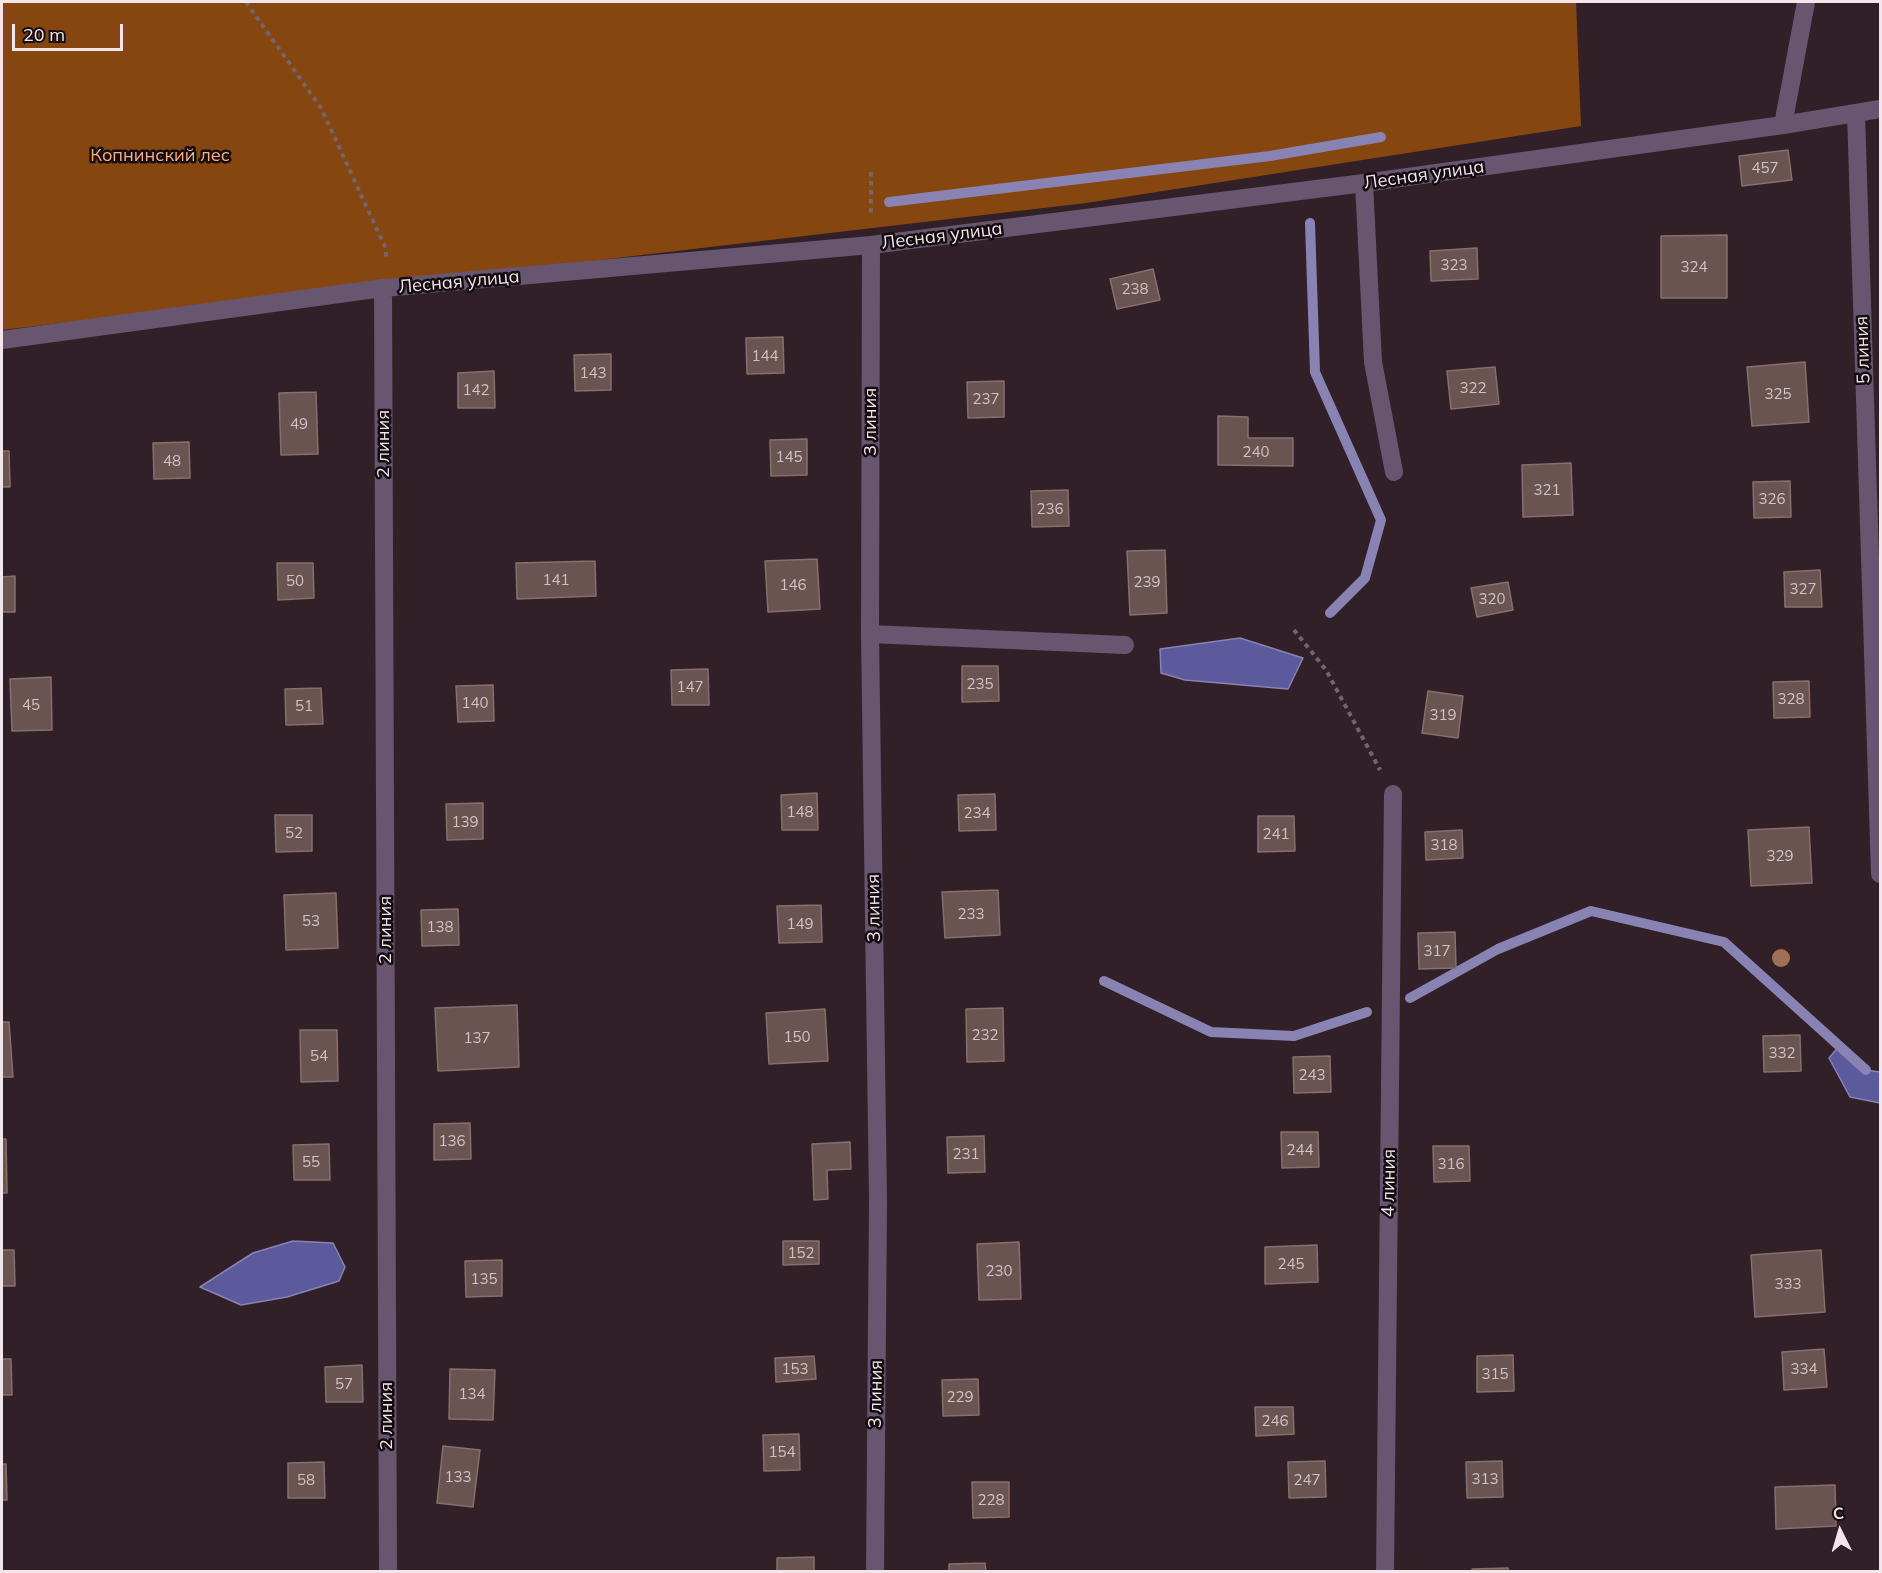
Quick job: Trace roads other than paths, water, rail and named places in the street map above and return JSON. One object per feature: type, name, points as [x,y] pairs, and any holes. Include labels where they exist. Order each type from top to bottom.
[{"type":"street","points":[[1783,125],[1806,2]]},
{"type":"street","name":"Лесная улица","points":[[2,340],[383,288],[871,245],[1365,183],[1783,125],[1881,109]]},
{"type":"street","name":"5 линия","points":[[1856,113],[1880,874]]},
{"type":"street","points":[[1365,183],[1373,362],[1394,472]]},
{"type":"street","name":"3 линия","points":[[871,245],[870,634],[878,1201],[875,1572]]},
{"type":"street","name":"2 линия","points":[[383,288],[388,1572]]},
{"type":"street","points":[[870,634],[1125,645]]},
{"type":"street","name":"4 линия","points":[[1384,1572],[1393,794]]},
{"type":"waterway","points":[[889,202],[1270,156],[1381,137]]},
{"type":"waterway","points":[[1310,223],[1315,372],[1381,520],[1365,578],[1330,613]]},
{"type":"waterway","points":[[1410,998],[1498,949],[1591,911],[1724,942],[1866,1070]]},
{"type":"waterway","points":[[1104,981],[1211,1032],[1294,1036],[1367,1012]]},
{"type":"park label","name":"Копнинский лес","points":[[160,156]]}]
